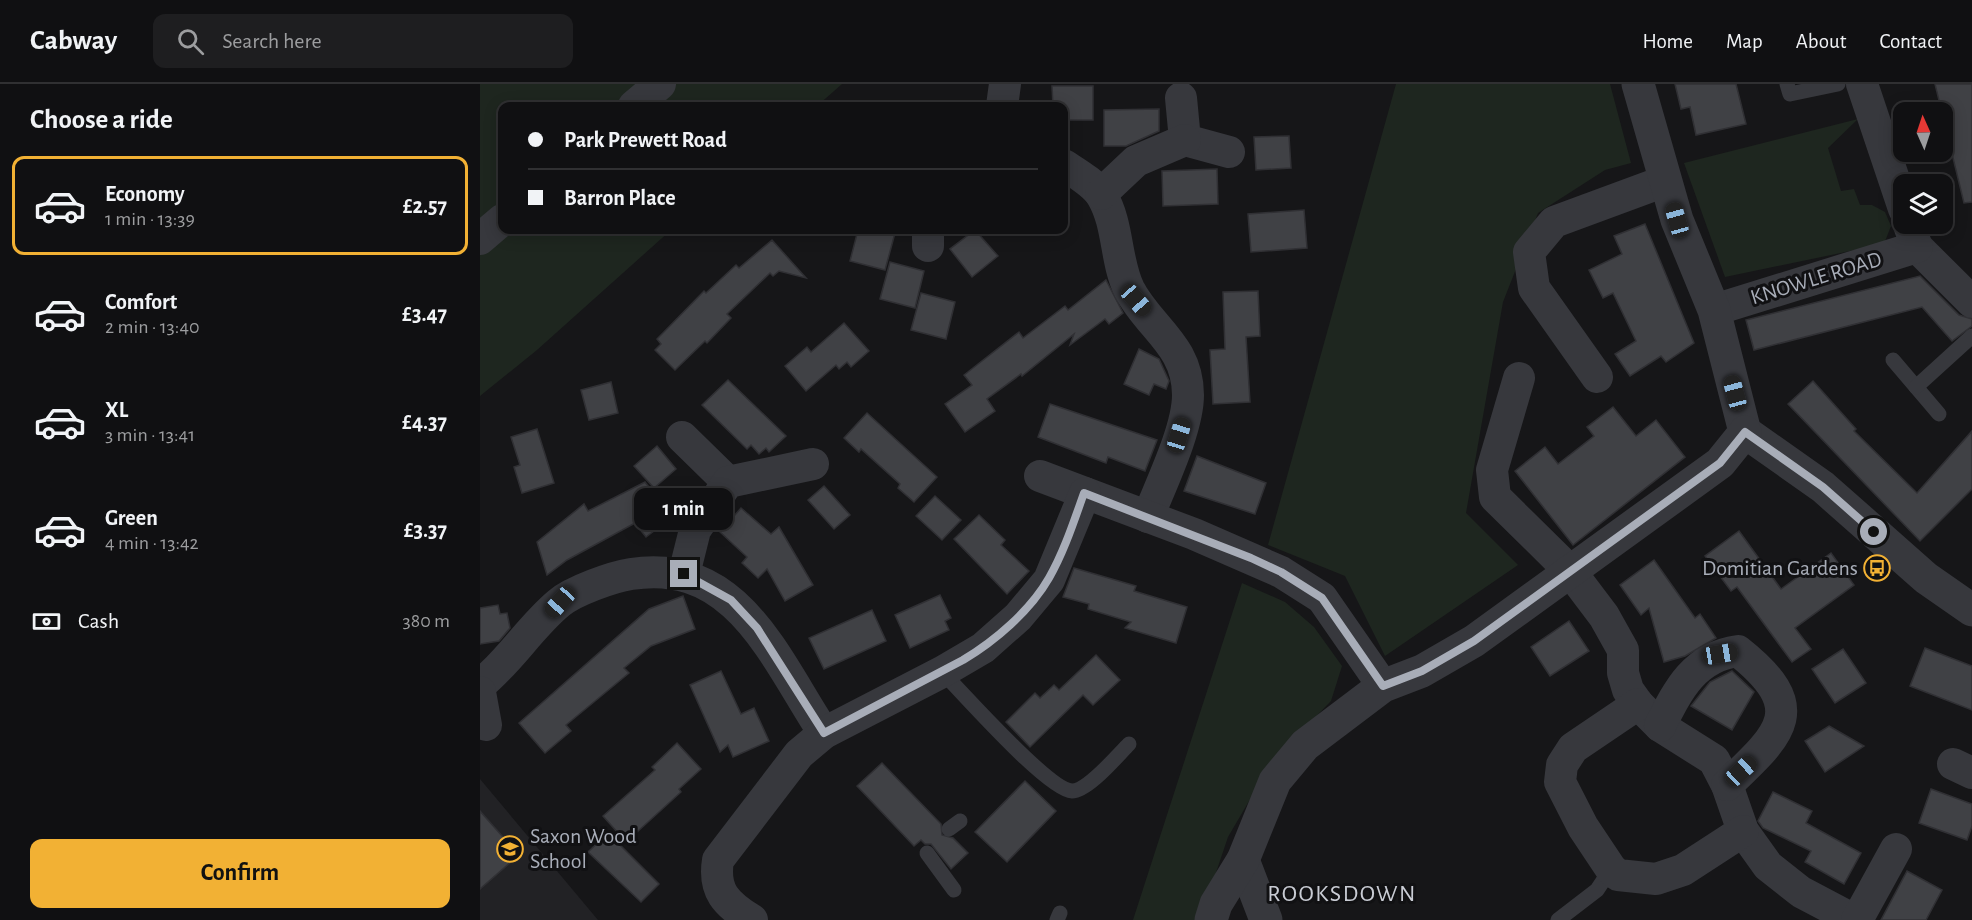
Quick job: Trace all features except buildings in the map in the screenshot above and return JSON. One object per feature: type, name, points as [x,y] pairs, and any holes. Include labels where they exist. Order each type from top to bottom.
[{"type":"street","points":[[639,102],[660,84]]},
{"type":"street","points":[[1003,102],[1005,84]]},
{"type":"street","points":[[1638,84],[1677,220],[1714,310],[1745,432],[1823,487],[1926,578],[1972,610]]},
{"type":"street","points":[[1862,84],[1893,176]]},
{"type":"street","points":[[1181,98],[1185,140]]},
{"type":"street","points":[[1101,194],[1136,161],[1185,140],[1229,152]]},
{"type":"street","points":[[1068,168],[1101,194],[1109,209],[1128,287],[1177,351],[1185,370],[1188,396],[1182,422],[1148,517]]},
{"type":"street","points":[[1597,376],[1534,288],[1529,252],[1554,222],[1665,181]]},
{"type":"street","points":[[480,239],[498,223]]},
{"type":"street","points":[[1913,235],[1972,302]]},
{"type":"street","name":"KNOWLE ROAD","points":[[1714,310],[1913,235]]},
{"type":"street","points":[[1518,378],[1492,470],[1496,497],[1570,571],[1604,616],[1623,650],[1623,673],[1628,690],[1638,704],[1660,726],[1713,760],[1727,785],[1743,831],[1768,866],[1801,892],[1856,920],[1896,849]]},
{"type":"street","points":[[1211,920],[1216,904],[1244,860],[1275,781],[1305,745],[1383,686],[1422,671],[1474,641],[1720,463],[1745,432]]},
{"type":"street","points":[[682,437],[728,482]]},
{"type":"street","points":[[684,574],[695,530],[728,482],[813,464]]},
{"type":"street","points":[[1040,476],[1148,517],[1281,572],[1322,598],[1383,686]]},
{"type":"street","points":[[752,920],[723,897],[716,878],[718,860],[799,754],[824,733],[942,672],[983,648],[1018,617],[1049,579],[1084,493]]},
{"type":"street","points":[[480,686],[501,668],[560,602],[617,576],[651,570],[684,574],[731,600],[757,628],[824,733]]},
{"type":"street","points":[[1660,726],[1678,691],[1702,664],[1720,654],[1738,651],[1751,662],[1779,694],[1781,709],[1779,726],[1769,745],[1727,785]]},
{"type":"street","points":[[480,692],[486,725]]},
{"type":"street","points":[[1638,704],[1573,748],[1562,765],[1560,782],[1583,827],[1611,869],[1618,875],[1656,879],[1683,870],[1743,831]]},
{"type":"street","points":[[1244,860],[1266,920]]},
{"type":"lane","points":[[1787,84],[1790,94],[1838,84]]},
{"type":"lane","points":[[1916,387],[1972,336]]},
{"type":"lane","points":[[1893,360],[1939,414]]},
{"type":"lane","points":[[942,672],[1018,751],[1057,786],[1072,791],[1087,785],[1129,744]]},
{"type":"lane","points":[[927,853],[954,890]]},
{"type":"lane","points":[[1558,920],[1597,890],[1611,869]]},
{"type":"shaded area","points":[[480,84],[842,84],[822,102],[498,102],[498,234],[667,234],[537,350],[480,396]]},
{"type":"shaded area","points":[[1396,84],[1610,84],[1631,163],[1605,170],[1538,213],[1503,302],[1466,513],[1518,565],[1385,656],[1345,576],[1268,545]]},
{"type":"shaded area","points":[[1858,119],[1828,148],[1841,191],[1854,189],[1860,205],[1872,205],[1885,212],[1891,226],[1884,244],[1725,277],[1684,163]]},
{"type":"shaded area","points":[[1242,583],[1285,602],[1314,627],[1342,666],[1331,701],[1266,772],[1228,837],[1200,920],[1133,920]]},
{"type":"shaded area","name":"Saxon Wood School","points":[[480,779],[598,920],[480,920]]},
{"type":"place","name":"Domitian Gardens","points":[[1877,568]]},
{"type":"place","name":"Saxon Wood School","points":[[510,849]]},
{"type":"district","name":"ROOKSDOWN","points":[[1342,894]]},
{"type":"route","points":[[684,574],[699,580],[731,600],[757,628],[824,733],[963,660],[983,648],[1018,617],[1049,579],[1084,493],[1251,558],[1281,572],[1322,598],[1383,686],[1422,671],[1474,641],[1720,463],[1745,432],[1823,487],[1874,532]]}]
